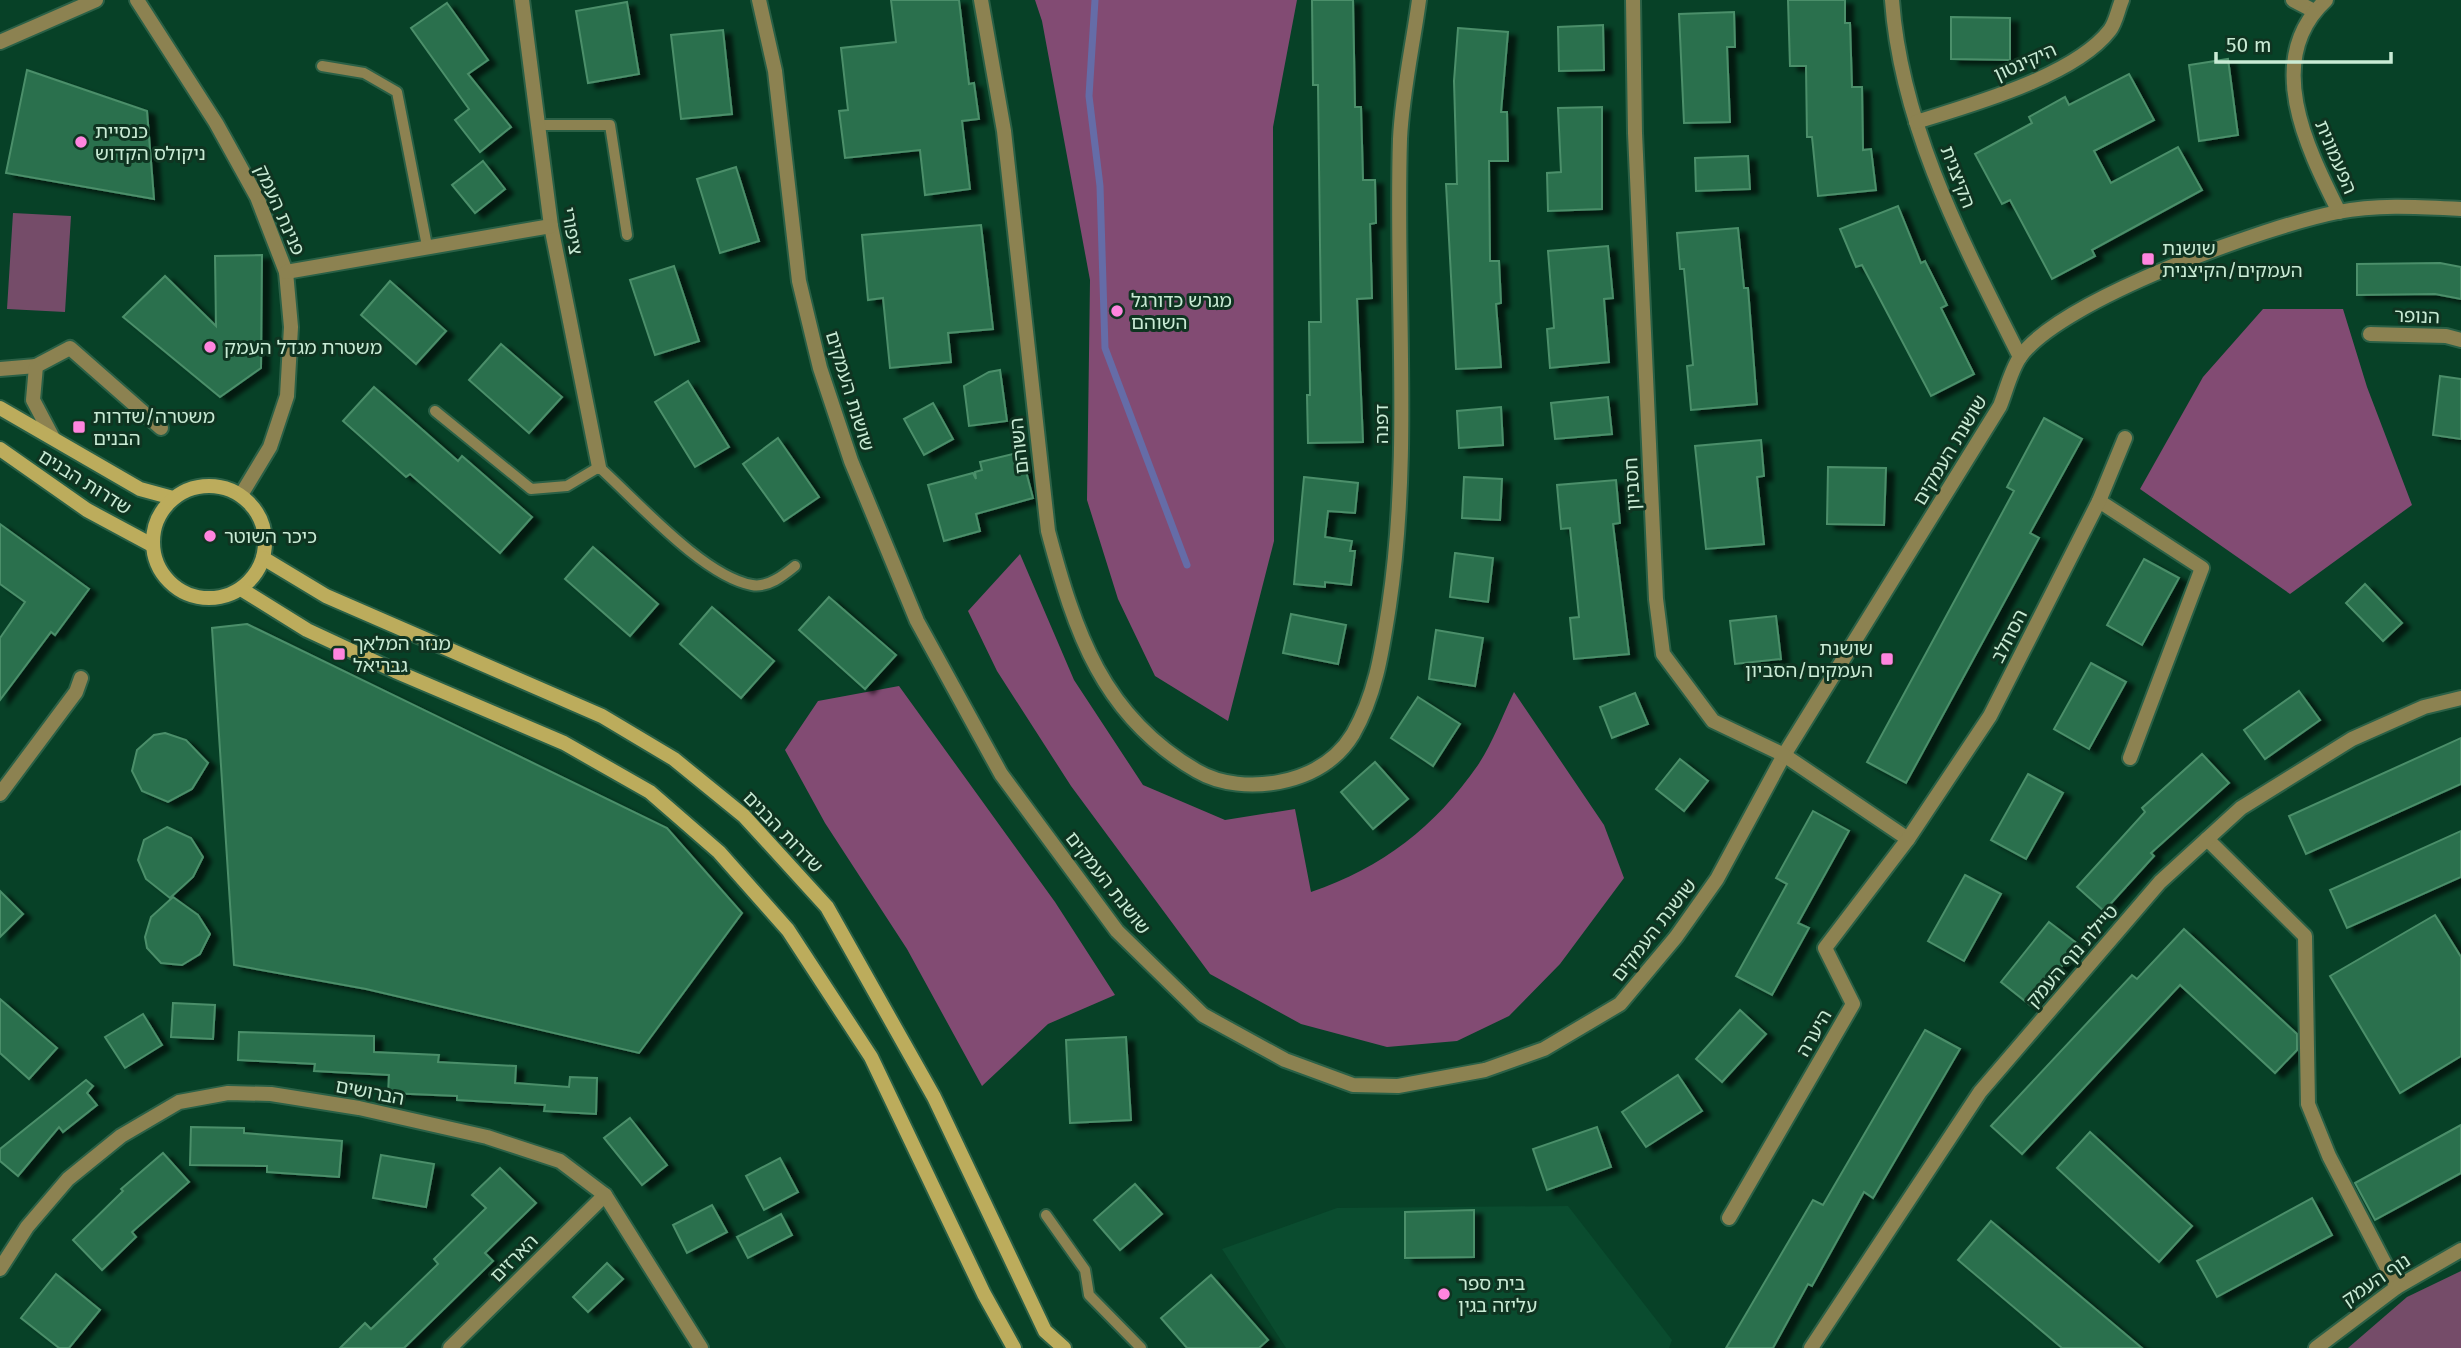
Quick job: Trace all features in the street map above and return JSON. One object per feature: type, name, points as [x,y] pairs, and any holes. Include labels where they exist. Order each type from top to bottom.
[{"type":"main road","name":"שדרות הבנים","points":[[0,408],[140,489],[173,498]]},
{"type":"main road","name":"שדרות הבנים","points":[[0,449],[87,510],[152,544]]},
{"type":"main road","points":[[206,485],[224,487],[241,495],[252,504],[262,523],[266,544],[263,558],[251,580],[241,589],[210,598],[177,588],[160,569],[152,544],[157,519],[173,498],[189,488],[206,485]]},
{"type":"main road","name":"שדרות הבנים","points":[[263,558],[326,596],[602,716],[674,759],[744,816],[827,907],[934,1097],[1045,1331],[1064,1348]]},
{"type":"main road","points":[[241,589],[320,636],[564,743],[650,792],[719,852],[788,930],[871,1057],[984,1294],[1014,1348]]},
{"type":"street","points":[[0,41],[96,0]]},
{"type":"street","name":"פנינת העמק","points":[[137,0],[216,123],[252,186],[286,272],[291,327],[287,396],[270,447],[241,495]]},
{"type":"street","name":"ציפורי","points":[[522,0],[551,226],[599,467]]},
{"type":"street","name":"שושנת העמקים","points":[[759,0],[775,71],[799,281],[817,356],[851,461],[916,621],[1001,774],[1117,931],[1203,1015],[1285,1060],[1353,1085],[1398,1086],[1485,1070],[1544,1049],[1620,1004],[1676,937],[1717,879],[1784,755],[2000,406],[2020,357],[2061,320],[2171,267],[2242,239],[2339,212],[2410,206],[2461,209]]},
{"type":"street","name":"השוהם","points":[[981,0],[1004,131],[1048,531],[1065,595],[1106,687],[1135,726],[1176,759],[1213,780],[1261,785]]},
{"type":"street","name":"דפנה","points":[[1261,785],[1307,776],[1333,757],[1352,736],[1380,668],[1394,569],[1401,472],[1400,135],[1419,0]]},
{"type":"street","name":"חסביון","points":[[1633,0],[1635,133],[1655,585],[1663,654],[1713,721],[1784,755],[1908,839]]},
{"type":"street","name":"הקיצנית","points":[[1892,0],[1895,45],[1916,122],[1959,234],[2020,357]]},
{"type":"street","name":"היקינטון","points":[[1916,122],[1993,98],[2074,61],[2110,30],[2122,0]]},
{"type":"street","points":[[2293,0],[2314,11]]},
{"type":"street","name":"הפעמונית","points":[[2326,0],[2314,11],[2299,44],[2293,79],[2298,116],[2311,155],[2339,212]]},
{"type":"street","points":[[286,272],[551,226]]},
{"type":"street","name":"הנופר","points":[[2370,334],[2446,336],[2461,340]]},
{"type":"street","points":[[0,369],[36,366],[70,348],[161,428]]},
{"type":"street","points":[[36,366],[33,400],[53,439]]},
{"type":"street","name":"הסחלב","points":[[1908,839],[1990,716],[2099,501],[2125,439]]},
{"type":"street","points":[[2099,501],[2203,568],[2130,758]]},
{"type":"street","points":[[0,794],[76,692],[81,678]]},
{"type":"street","name":"טיילת נוף העמק","points":[[1811,1348],[1980,1092],[2160,882],[2241,808],[2352,739],[2424,707],[2461,698]]},
{"type":"street","name":"היערה","points":[[1729,1218],[1853,1004],[1825,948],[1908,839]]},
{"type":"street","points":[[2207,839],[2305,936],[2308,1104],[2329,1156],[2396,1287]]},
{"type":"street","name":"הברושים","points":[[0,1269],[27,1227],[68,1179],[121,1136],[179,1102],[228,1093],[271,1094],[359,1108],[486,1137],[559,1161],[605,1195],[701,1348]]},
{"type":"street","name":"הארזים","points":[[450,1348],[605,1195]]},
{"type":"street","name":"נוף העמק","points":[[2316,1348],[2396,1287],[2461,1250]]},
{"type":"lane","points":[[322,65],[365,73],[397,92],[427,246]]},
{"type":"lane","points":[[537,125],[610,125],[627,235]]},
{"type":"lane","points":[[435,411],[531,489],[567,486],[599,467],[713,570],[754,586],[777,580],[795,566]]},
{"type":"lane","points":[[1046,1215],[1085,1270],[1089,1295],[1141,1348]]},
{"type":"shaded area","points":[[1035,0],[1297,0],[1273,127],[1274,541],[1228,721],[1155,676],[1118,599],[1087,500],[1090,280],[1042,21]]},
{"type":"shaded area","points":[[13,213],[71,216],[65,312],[7,309]]},
{"type":"shaded area","points":[[2263,309],[2343,309],[2367,387],[2412,505],[2290,594],[2140,489],[2203,377]]},
{"type":"shaded area","points":[[1020,554],[1074,680],[1143,785],[1225,820],[1295,809],[1311,892],[1337,882],[1384,857],[1425,826],[1461,788],[1478,765],[1514,692],[1604,825],[1624,878],[1560,964],[1509,1016],[1457,1041],[1387,1047],[1301,1024],[1210,974],[1071,786],[997,671],[968,611]]},
{"type":"shaded area","points":[[899,686],[1055,902],[1115,995],[1048,1024],[982,1086],[907,949],[825,823],[785,750],[818,701]]},
{"type":"shaded area","name":"בית ספר עליזה בגין","points":[[1568,1206],[1672,1340],[1669,1348],[1286,1348],[1222,1249],[1337,1208]]},
{"type":"shaded area","points":[[2461,1271],[2461,1348],[2348,1348],[2407,1297]]},
{"type":"building","points":[[891,0],[959,0],[969,84],[974,83],[979,119],[962,121],[970,189],[925,195],[920,150],[845,158],[839,111],[848,110],[841,48],[896,42]]},
{"type":"building","points":[[1312,0],[1353,0],[1355,107],[1361,107],[1363,180],[1375,180],[1376,223],[1370,224],[1372,298],[1357,299],[1363,442],[1308,443],[1309,322],[1321,322],[1318,85],[1313,85]]},
{"type":"building","points":[[1788,0],[1845,0],[1845,23],[1850,23],[1852,87],[1862,87],[1863,150],[1871,149],[1876,190],[1818,196],[1812,137],[1807,137],[1806,66],[1790,66]]},
{"type":"building","points":[[627,2],[639,74],[588,83],[576,11]]},
{"type":"building","points":[[447,3],[488,60],[468,74],[511,127],[480,152],[455,120],[469,109],[411,28]]},
{"type":"building","points":[[1734,12],[1735,47],[1727,47],[1730,122],[1684,123],[1679,14]]},
{"type":"building","points":[[1951,17],[2010,18],[2010,60],[1951,59]]},
{"type":"building","points":[[1603,25],[1604,70],[1559,71],[1558,27]]},
{"type":"building","points":[[1458,28],[1508,32],[1501,112],[1507,112],[1508,161],[1489,161],[1490,261],[1499,261],[1501,303],[1496,304],[1501,367],[1456,369],[1446,184],[1457,184],[1454,81]]},
{"type":"building","points":[[723,30],[732,114],[681,119],[671,35]]},
{"type":"building","points":[[2228,59],[2238,135],[2199,141],[2189,65]]},
{"type":"building","name":"כנסיית ניקולס הקדוש","points":[[27,70],[147,111],[154,199],[6,173]]},
{"type":"building","points":[[2129,74],[2154,120],[2094,151],[2111,183],[2178,147],[2202,190],[2092,250],[2095,256],[2052,279],[2010,200],[2002,204],[1975,154],[2032,123],[2029,117],[2065,97],[2069,105]]},
{"type":"building","points":[[1602,107],[1602,209],[1548,211],[1547,173],[1561,172],[1558,108]]},
{"type":"building","points":[[1748,156],[1750,189],[1696,191],[1695,158]]},
{"type":"building","points":[[483,161],[505,189],[475,213],[452,185]]},
{"type":"building","points":[[736,167],[759,241],[720,253],[697,179]]},
{"type":"building","points":[[1898,206],[1921,263],[1925,261],[1947,305],[1941,308],[1974,374],[1931,396],[1862,265],[1856,267],[1840,229]]},
{"type":"building","points":[[981,225],[993,329],[948,333],[951,362],[890,368],[883,298],[868,300],[862,235]]},
{"type":"building","points":[[1738,228],[1744,288],[1748,288],[1757,404],[1691,410],[1687,366],[1693,365],[1684,269],[1680,269],[1677,233]]},
{"type":"building","points":[[1608,246],[1613,298],[1604,299],[1609,362],[1550,368],[1547,329],[1554,328],[1548,251]]},
{"type":"building","name":"משטרת מגדל העמק","points":[[262,255],[261,368],[220,397],[123,317],[165,276],[216,326],[215,256]]},
{"type":"building","points":[[2440,263],[2461,267],[2461,299],[2435,294],[2357,295],[2357,264]]},
{"type":"building","points":[[674,266],[699,341],[655,355],[630,280]]},
{"type":"building","points":[[390,281],[446,331],[416,364],[361,315]]},
{"type":"building","points":[[501,344],[562,397],[529,433],[469,380]]},
{"type":"building","points":[[1000,370],[1007,421],[969,426],[964,386],[989,372]]},
{"type":"building","points":[[2440,376],[2461,379],[2461,439],[2433,435]]},
{"type":"building","points":[[688,381],[729,447],[695,467],[655,402]]},
{"type":"building","points":[[374,387],[458,461],[462,456],[532,517],[500,553],[410,474],[406,477],[343,421]]},
{"type":"building","points":[[1608,397],[1612,434],[1555,439],[1551,403]]},
{"type":"building","points":[[933,403],[953,439],[924,455],[904,419]]},
{"type":"building","points":[[1501,407],[1503,445],[1459,448],[1457,411]]},
{"type":"building","points":[[2044,418],[2082,439],[2030,533],[2039,538],[1906,783],[1867,762],[2014,491],[2007,487]]},
{"type":"building","points":[[778,438],[819,497],[784,521],[743,464]]},
{"type":"building","points":[[1761,440],[1764,476],[1757,477],[1764,544],[1706,549],[1695,446]]},
{"type":"building","points":[[1021,452],[1033,498],[976,514],[980,531],[944,541],[928,485],[973,473],[976,479],[975,472],[982,470],[980,462]]},
{"type":"building","points":[[1828,467],[1886,468],[1884,525],[1827,524]]},
{"type":"building","points":[[1304,477],[1358,483],[1355,513],[1328,511],[1325,537],[1352,541],[1350,551],[1355,551],[1351,585],[1325,582],[1325,587],[1294,584]]},
{"type":"building","points":[[1464,477],[1502,479],[1500,520],[1462,518]]},
{"type":"building","points":[[1616,480],[1620,523],[1613,524],[1629,654],[1574,659],[1570,618],[1579,617],[1570,528],[1561,529],[1557,485]]},
{"type":"building","points":[[0,524],[89,589],[55,635],[51,632],[0,700],[0,638],[25,602],[0,584]]},
{"type":"building","points":[[593,547],[658,604],[630,636],[565,579]]},
{"type":"building","points":[[1455,553],[1493,558],[1488,602],[1450,597]]},
{"type":"building","points":[[2144,559],[2179,578],[2142,645],[2107,625]]},
{"type":"building","points":[[2365,584],[2402,623],[2383,641],[2346,603]]},
{"type":"building","points":[[829,597],[896,655],[865,689],[799,630]]},
{"type":"building","points":[[712,607],[774,661],[741,698],[680,644]]},
{"type":"building","points":[[1291,614],[1346,625],[1338,664],[1283,653]]},
{"type":"building","points":[[1776,616],[1781,659],[1735,664],[1730,621]]},
{"type":"building","points":[[247,624],[667,828],[742,913],[639,1053],[366,989],[234,965],[212,628]]},
{"type":"building","points":[[1436,630],[1483,638],[1475,686],[1429,679]]},
{"type":"building","points":[[2091,663],[2126,682],[2089,749],[2054,729]]},
{"type":"building","points":[[2299,691],[2320,720],[2265,759],[2244,730]]},
{"type":"building","points":[[1635,693],[1648,724],[1612,738],[1600,707]]},
{"type":"building","points":[[1418,697],[1460,724],[1433,766],[1391,738]]},
{"type":"building","points":[[165,733],[186,740],[208,763],[192,789],[168,802],[142,791],[132,771],[137,750],[154,735]]},
{"type":"building","points":[[2461,738],[2461,784],[2306,854],[2289,816]]},
{"type":"building","points":[[2202,754],[2229,783],[2151,853],[2154,856],[2104,911],[2077,887],[2145,812],[2142,808]]},
{"type":"building","points":[[1680,759],[1708,781],[1684,811],[1656,789]]},
{"type":"building","points":[[1375,762],[1408,799],[1373,829],[1341,792]]},
{"type":"building","points":[[2028,774],[2063,793],[2026,859],[1991,840]]},
{"type":"building","points":[[1813,811],[1849,831],[1798,923],[1809,928],[1772,995],[1736,976],[1787,884],[1776,878]]},
{"type":"building","points":[[167,827],[191,838],[203,857],[193,877],[170,898],[146,879],[138,860],[144,840]]},
{"type":"building","points":[[2461,831],[2461,877],[2347,928],[2330,890]]},
{"type":"building","points":[[1965,875],[2001,894],[1964,961],[1928,941]]},
{"type":"building","points":[[0,891],[23,914],[0,937]]},
{"type":"building","points":[[173,897],[198,915],[210,934],[200,954],[182,965],[161,963],[147,948],[145,937],[151,917]]},
{"type":"building","points":[[2435,915],[2461,957],[2461,1056],[2400,1093],[2330,976]]},
{"type":"building","points":[[2049,922],[2079,945],[2030,1005],[2001,982]]},
{"type":"building","points":[[2184,929],[2297,1034],[2297,1050],[2275,1073],[2180,985],[2022,1154],[1991,1126],[2132,975],[2137,979]]},
{"type":"building","points":[[0,999],[57,1048],[29,1079],[0,1053]]},
{"type":"building","points":[[173,1003],[215,1005],[213,1039],[171,1037]]},
{"type":"building","points":[[1740,1010],[1766,1034],[1722,1082],[1696,1059]]},
{"type":"building","points":[[143,1014],[162,1045],[125,1068],[105,1037]]},
{"type":"building","points":[[1925,1030],[1960,1049],[1873,1198],[1864,1192],[1812,1286],[1808,1284],[1773,1348],[1726,1348],[1813,1200],[1823,1205]]},
{"type":"building","points":[[239,1032],[374,1036],[374,1052],[439,1055],[438,1062],[516,1066],[515,1083],[569,1087],[570,1077],[597,1078],[596,1114],[544,1111],[545,1105],[457,1100],[457,1096],[388,1093],[389,1075],[314,1071],[315,1064],[238,1060]]},
{"type":"building","points":[[1126,1037],[1131,1120],[1070,1123],[1066,1040]]},
{"type":"building","points":[[1678,1075],[1702,1111],[1646,1147],[1622,1112]]},
{"type":"building","points":[[86,1080],[93,1086],[87,1093],[97,1105],[63,1132],[59,1127],[18,1176],[0,1161],[0,1149]]},
{"type":"building","points":[[630,1118],[667,1165],[642,1185],[604,1138]]},
{"type":"building","points":[[2461,1125],[2461,1173],[2375,1220],[2355,1183]]},
{"type":"building","points":[[191,1127],[244,1128],[244,1133],[342,1141],[339,1177],[267,1172],[267,1166],[190,1165]]},
{"type":"building","points":[[1597,1127],[1611,1167],[1547,1190],[1533,1149]]},
{"type":"building","points":[[2090,1132],[2192,1226],[2159,1262],[2057,1168]]},
{"type":"building","points":[[163,1153],[189,1182],[132,1232],[136,1237],[102,1270],[73,1240],[123,1191],[121,1189]]},
{"type":"building","points":[[381,1155],[434,1164],[426,1207],[373,1198]]},
{"type":"building","points":[[780,1158],[798,1192],[764,1210],[746,1176]]},
{"type":"building","points":[[500,1168],[536,1203],[485,1253],[493,1261],[404,1348],[340,1348],[365,1323],[371,1329],[438,1264],[434,1259],[486,1208],[472,1195]]},
{"type":"building","points":[[1135,1184],[1162,1214],[1120,1250],[1094,1220]]},
{"type":"building","points":[[2312,1198],[2332,1235],[2217,1297],[2197,1261]]},
{"type":"building","points":[[712,1205],[727,1232],[687,1253],[673,1225]]},
{"type":"building","points":[[1474,1210],[1474,1257],[1405,1258],[1405,1212]]},
{"type":"building","points":[[781,1214],[792,1235],[748,1258],[737,1237]]},
{"type":"building","points":[[1991,1221],[2142,1348],[2062,1348],[1958,1260]]},
{"type":"building","points":[[607,1263],[623,1279],[588,1312],[573,1297]]},
{"type":"building","points":[[56,1274],[100,1310],[69,1348],[59,1348],[21,1318]]},
{"type":"building","points":[[1211,1275],[1268,1340],[1259,1348],[1187,1348],[1161,1318]]},
{"type":"waterway","points":[[1095,0],[1089,96],[1100,186],[1105,348],[1187,565]]},
{"type":"place","name":"כנסיית ניקולס הקדוש","points":[[81,142]]},
{"type":"place","name":"שושנת העמקים/הקיצנית","points":[[2148,259]]},
{"type":"place","name":"מגרש כדורגל השוהם","points":[[1117,311]]},
{"type":"place","name":"משטרת מגדל העמק","points":[[210,347]]},
{"type":"place","name":"משטרה/שדרות הבנים","points":[[79,427]]},
{"type":"place","name":"כיכר השוטר","points":[[210,536]]},
{"type":"place","name":"מנזר המלאך גבריאל","points":[[339,654]]},
{"type":"place","name":"שושנת העמקים/הסביון","points":[[1887,659]]},
{"type":"place","name":"בית ספר עליזה בגין","points":[[1444,1294]]}]
